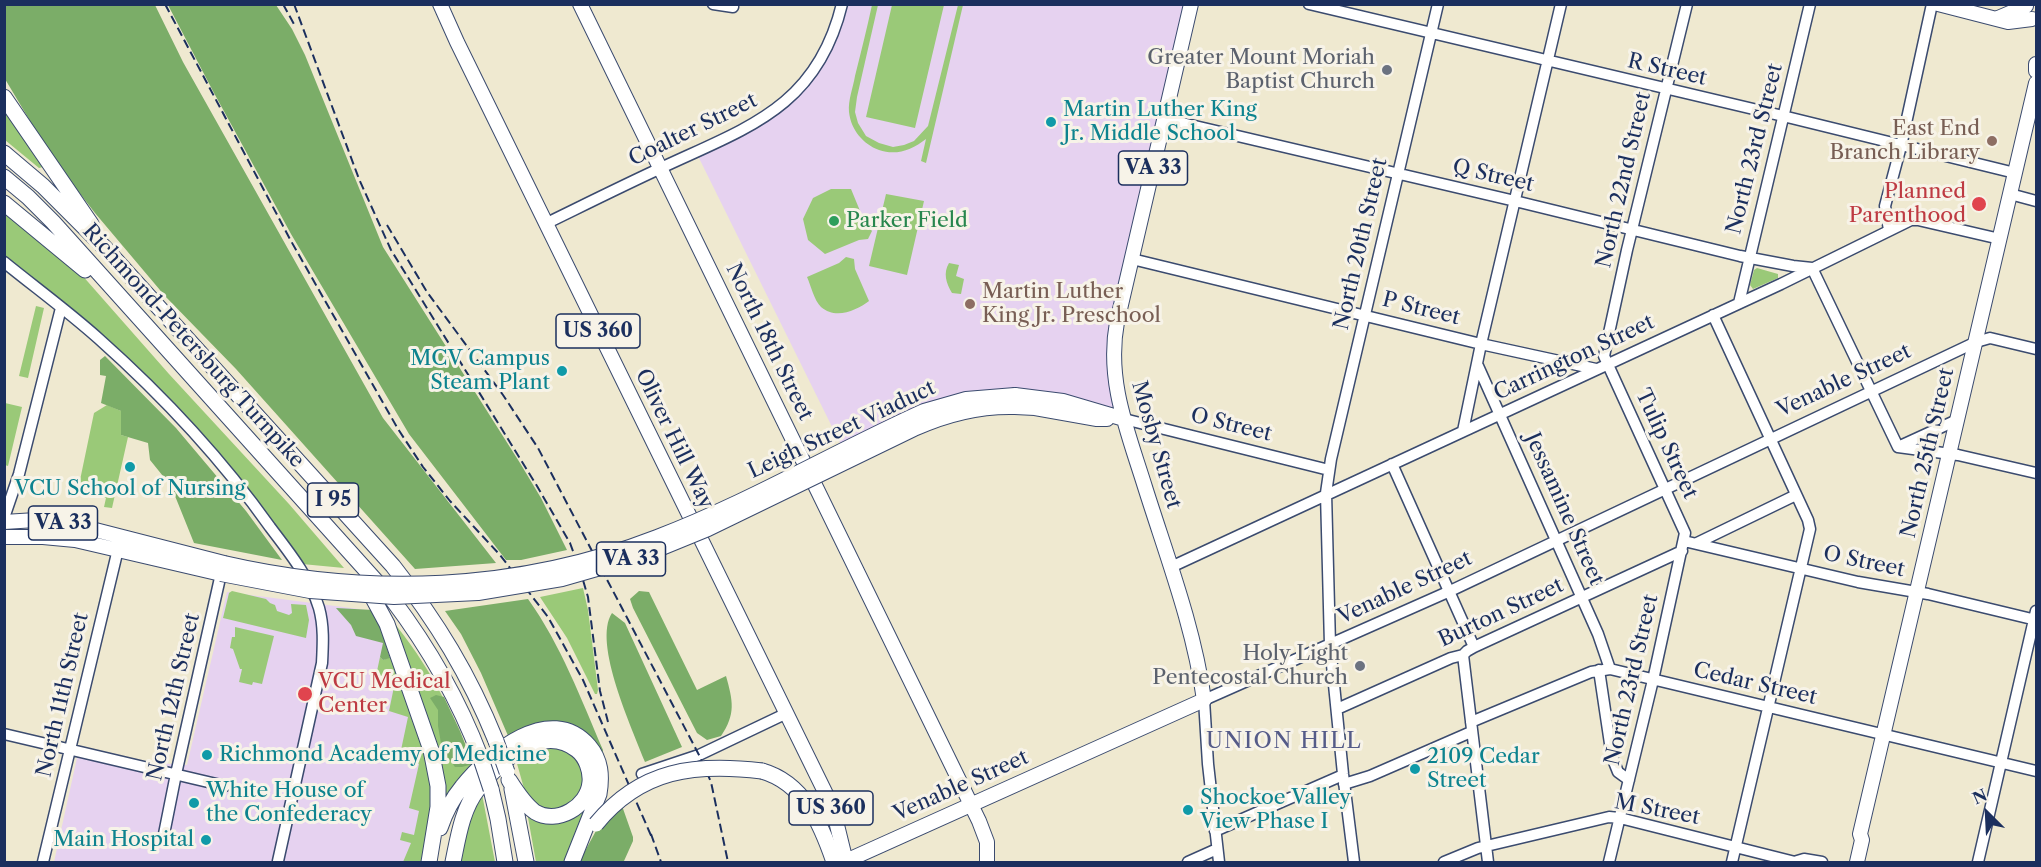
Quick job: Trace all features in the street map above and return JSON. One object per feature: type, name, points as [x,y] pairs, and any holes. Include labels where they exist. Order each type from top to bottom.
[{"type":"highway","points":[[4,96],[83,213],[137,283]]},
{"type":"highway","name":"Richmond-Petersburg Turnpike","points":[[4,153],[44,186],[137,283],[393,566],[420,600],[461,664],[496,741],[508,776]]},
{"type":"highway","name":"Richmond-Petersburg Turnpike","points":[[4,177],[53,222],[376,580],[418,634],[456,699],[480,756],[491,789],[505,862]]},
{"type":"highway","points":[[4,203],[125,303]]},
{"type":"highway","points":[[315,513],[352,564],[379,607],[421,720],[431,750],[438,786],[438,807],[431,855]]},
{"type":"highway","points":[[431,855],[443,819],[461,788],[496,753],[510,743],[538,730],[562,729],[579,737],[588,745],[597,759],[601,775],[599,794],[572,862]]},
{"type":"highway","points":[[453,862],[471,799],[488,778],[516,753],[541,741],[562,741],[581,753],[586,762],[590,783],[581,803],[574,809],[554,817],[535,812],[508,776]]},
{"type":"highway","points":[[572,862],[606,812],[632,790],[664,775],[701,769],[762,771],[784,780],[808,805],[842,862]]},
{"type":"highway","name":"I 95","points":[[508,776],[526,862]]},
{"type":"main road","name":"Oliver Hill Way","points":[[440,4],[545,224],[826,794],[836,821],[842,862]]},
{"type":"main road","name":"North 18th Street","points":[[580,4],[971,804],[987,842],[987,862]]},
{"type":"main road","name":"Mosby Street","points":[[1191,4],[1117,322],[1113,349],[1114,376],[1124,419],[1195,647],[1204,700]]},
{"type":"main road","points":[[1938,4],[2008,22],[2035,20]]},
{"type":"main road","points":[[1998,18],[2026,5],[2028,13],[2035,20]]},
{"type":"main road","points":[[2037,64],[2037,71]]},
{"type":"main road","name":"North 25th Street","points":[[1849,862],[1855,838],[1860,834],[1884,735],[2037,83]]},
{"type":"main road","name":"Leigh Street Viaduct","points":[[223,568],[384,585],[467,582],[550,569],[621,550],[683,527],[924,411],[972,398],[1064,401],[1124,419]]},
{"type":"main road","name":"VA 33","points":[[4,520],[55,522],[119,543],[223,568]]},
{"type":"main road","name":"VA 33","points":[[4,537],[119,543]]},
{"type":"main road","name":"Venable Street","points":[[842,862],[1204,700]]},
{"type":"main road","name":"North 25th Street","points":[[1857,862],[1863,840],[1860,834]]},
{"type":"street","points":[[713,4],[733,7],[733,4]]},
{"type":"street","name":"Coalter Street","points":[[545,224],[767,117],[787,100],[821,59],[832,37],[842,4]]},
{"type":"street","name":"North 20th Street","points":[[1354,862],[1343,779],[1330,645],[1326,493],[1329,470],[1438,4]]},
{"type":"street","points":[[1463,431],[1481,344],[1562,4]]},
{"type":"street","name":"North 22nd Street","points":[[1608,364],[1604,356],[1605,345],[1687,4]]},
{"type":"street","name":"North 23rd Street","points":[[1739,303],[1810,4]]},
{"type":"street","points":[[1889,231],[1885,206],[1901,146],[1932,4]]},
{"type":"street","name":"R Street","points":[[1313,5],[2015,173]]},
{"type":"street","name":"Q Street","points":[[1165,119],[1748,258],[1812,268]]},
{"type":"street","points":[[2010,194],[2037,201]]},
{"type":"street","name":"Carrington Street","points":[[1171,567],[1739,303],[1911,220],[2000,239]]},
{"type":"street","name":"P Street","points":[[1132,259],[1481,344],[1596,369]]},
{"type":"street","points":[[4,262],[99,338],[180,416],[256,507],[296,562],[309,585],[319,609],[323,638],[320,675],[278,861]]},
{"type":"street","points":[[1812,268],[1898,447]]},
{"type":"street","points":[[4,520],[19,474],[61,308]]},
{"type":"street","points":[[1713,315],[1808,520],[1810,529],[1732,862]]},
{"type":"street","points":[[1976,342],[1990,338],[2037,349]]},
{"type":"street","name":"Venable Street","points":[[1204,700],[1450,591],[1976,342]]},
{"type":"street","name":"Tulip Street","points":[[1608,364],[1684,530],[1683,546]]},
{"type":"street","name":"Jessamine Street","points":[[1478,366],[1606,653],[1604,669],[1612,758],[1618,772],[1629,780]]},
{"type":"street","name":"O Street","points":[[1124,419],[1329,470]]},
{"type":"street","points":[[1898,447],[1957,420]]},
{"type":"street","points":[[1898,447],[1949,453],[2037,473]]},
{"type":"street","points":[[1392,464],[1474,647]]},
{"type":"street","points":[[1697,544],[1796,495]]},
{"type":"street","name":"North 11th Street","points":[[43,862],[119,543]]},
{"type":"street","name":"O Street","points":[[1683,546],[1697,544],[2036,617]]},
{"type":"street","name":"North 23rd Street","points":[[1609,862],[1683,546]]},
{"type":"street","name":"Burton Street","points":[[1337,710],[1451,658],[1463,655],[1474,647],[1582,598],[1683,546]]},
{"type":"street","name":"North 12th Street","points":[[163,839],[223,568]]},
{"type":"street","points":[[1978,862],[2036,617]]},
{"type":"street","points":[[1463,655],[1488,862]]},
{"type":"street","points":[[1215,831],[1343,779],[1370,776],[1471,727],[1604,669]]},
{"type":"street","name":"Cedar Street","points":[[1604,669],[2037,771]]},
{"type":"street","name":"Mosby Street","points":[[1204,700],[1219,862]]},
{"type":"street","points":[[642,774],[699,755],[785,714]]},
{"type":"street","points":[[4,734],[225,786]]},
{"type":"street","name":"M Street","points":[[1444,862],[1486,846],[1609,817],[1795,862],[1804,859],[1822,862]]},
{"type":"street","points":[[1188,862],[1217,849]]},
{"type":"shaded area","points":[[842,5],[1191,5],[1116,326],[1124,419],[1041,396],[843,449],[695,150],[765,114],[809,76]]},
{"type":"shaded area","name":"VCU Medical Center","points":[[227,592],[374,611],[421,736],[424,862],[54,862],[77,758],[187,765]]},
{"type":"green space","points":[[4,5],[155,5],[183,62],[383,418],[496,563],[415,569],[236,369],[165,296],[95,213],[51,156],[5,79]]},
{"type":"green space","points":[[168,5],[276,5],[305,55],[383,247],[520,463],[541,498],[567,550],[521,560],[506,560],[409,434],[291,234]]},
{"type":"green space","points":[[872,5],[878,5],[855,112],[858,123],[866,136],[893,147],[914,141],[928,126],[958,5],[963,5],[926,163],[921,161],[926,139],[904,151],[885,152],[868,144],[852,125],[849,112],[850,98]]},
{"type":"green space","points":[[892,5],[944,5],[915,128],[866,117]]},
{"type":"green space","points":[[4,103],[43,167],[39,168],[5,140]]},
{"type":"green space","name":"Parker Field","points":[[831,189],[851,189],[865,223],[872,231],[868,239],[859,240],[825,254],[808,240],[803,219],[813,198]]},
{"type":"green space","points":[[886,194],[924,201],[907,275],[869,266]]},
{"type":"green space","points":[[4,213],[81,274],[344,568],[302,564],[219,455],[164,393],[106,340],[5,257]]},
{"type":"green space","points":[[846,257],[854,259],[855,269],[869,301],[859,308],[833,313],[821,307],[807,277],[839,263]]},
{"type":"green space","points":[[949,263],[959,265],[956,276],[964,279],[961,294],[952,293],[948,286],[946,274]]},
{"type":"green space","points":[[1757,268],[1778,274],[1778,278],[1753,289],[1750,285],[1754,270]]},
{"type":"green space","points":[[36,306],[44,308],[28,378],[19,376]]},
{"type":"green space","points":[[105,356],[176,428],[246,511],[282,560],[194,543],[171,486],[150,460],[148,443],[121,435],[121,411],[101,403],[106,376],[100,375],[100,360]]},
{"type":"green space","points":[[5,403],[22,407],[8,466],[5,465]]},
{"type":"green space","points":[[107,405],[121,411],[121,435],[128,437],[112,508],[104,507],[106,498],[85,493],[79,485],[94,413]]},
{"type":"green space","points":[[583,588],[588,610],[597,694],[567,638],[540,597]]},
{"type":"green space","points":[[232,591],[266,599],[275,605],[277,611],[289,615],[292,613],[291,604],[306,605],[309,620],[306,638],[223,618],[229,593]]},
{"type":"green space","points":[[639,591],[649,592],[697,690],[726,676],[732,707],[729,721],[721,736],[707,740],[697,733],[633,608],[630,599]]},
{"type":"green space","points":[[528,599],[551,635],[570,673],[603,750],[602,758],[509,738],[481,673],[461,634],[445,611]]},
{"type":"green space","points":[[336,608],[373,610],[390,658],[383,660],[380,657],[383,643],[356,636],[351,625]]},
{"type":"green space","points":[[612,613],[625,623],[682,747],[645,762],[616,687],[610,665],[607,627]]},
{"type":"green space","points":[[390,618],[428,671],[457,726],[474,767],[441,814]]},
{"type":"green space","points":[[235,627],[274,636],[262,684],[253,682],[252,685],[239,682],[242,669],[240,669],[233,649],[230,648],[232,637],[235,637]]},
{"type":"green space","points":[[391,652],[431,774],[433,802],[424,862],[403,862],[411,843],[400,840],[402,832],[414,835],[419,811],[409,808],[419,764],[402,759],[401,750],[408,717],[389,711],[395,682],[378,678],[380,657],[383,660],[390,657]]},
{"type":"green space","points":[[436,695],[444,697],[473,764],[455,767],[442,749],[438,710],[430,698]]},
{"type":"green space","points":[[548,747],[565,750],[576,759],[583,780],[583,790],[569,806],[547,810],[532,802],[525,792],[516,760],[535,750]]},
{"type":"green space","points":[[482,794],[495,862],[459,862],[468,822]]},
{"type":"green space","points":[[621,803],[633,837],[624,861],[579,862],[597,829]]},
{"type":"green space","points":[[585,808],[564,862],[536,862],[527,812]]},
{"type":"railway","points":[[165,4],[291,241],[398,429],[423,467],[450,501],[500,555],[548,617],[583,680],[653,840]]},
{"type":"railway","points":[[283,4],[295,26]]},
{"type":"railway","points":[[294,4],[359,179],[391,250],[570,543],[588,597],[600,691],[608,722]]},
{"type":"railway","points":[[387,225],[427,292],[503,395],[538,448],[699,755],[711,782],[728,862]]},
{"type":"railway","points":[[651,834],[661,862]]},
{"type":"place","name":"Greater Mount Moriah Baptist Church","points":[[1387,70]]},
{"type":"place","name":"Martin Luther King Jr. Middle School","points":[[1051,122]]},
{"type":"place","name":"East End Branch Library","points":[[1992,141]]},
{"type":"place","name":"Planned Parenthood","points":[[1979,204]]},
{"type":"place","name":"Parker Field","points":[[834,221]]},
{"type":"place","name":"Martin Luther King Jr. Preschool","points":[[970,304]]},
{"type":"place","name":"MCV Campus Steam Plant","points":[[562,371]]},
{"type":"place","name":"VCU School of Nursing","points":[[130,467]]},
{"type":"place","name":"Holy Light Pentecostal Church","points":[[1360,666]]},
{"type":"place","name":"VCU Medical Center","points":[[305,694]]},
{"type":"place","name":"Richmond Academy of Medicine","points":[[207,755]]},
{"type":"place","name":"2109 Cedar Street","points":[[1415,769]]},
{"type":"place","name":"White House of the Confederacy","points":[[194,803]]},
{"type":"place","name":"Shockoe Valley View Phase I","points":[[1188,810]]},
{"type":"place","name":"Main Hospital","points":[[206,840]]},
{"type":"district","name":"UNION HILL","points":[[1284,742]]}]
